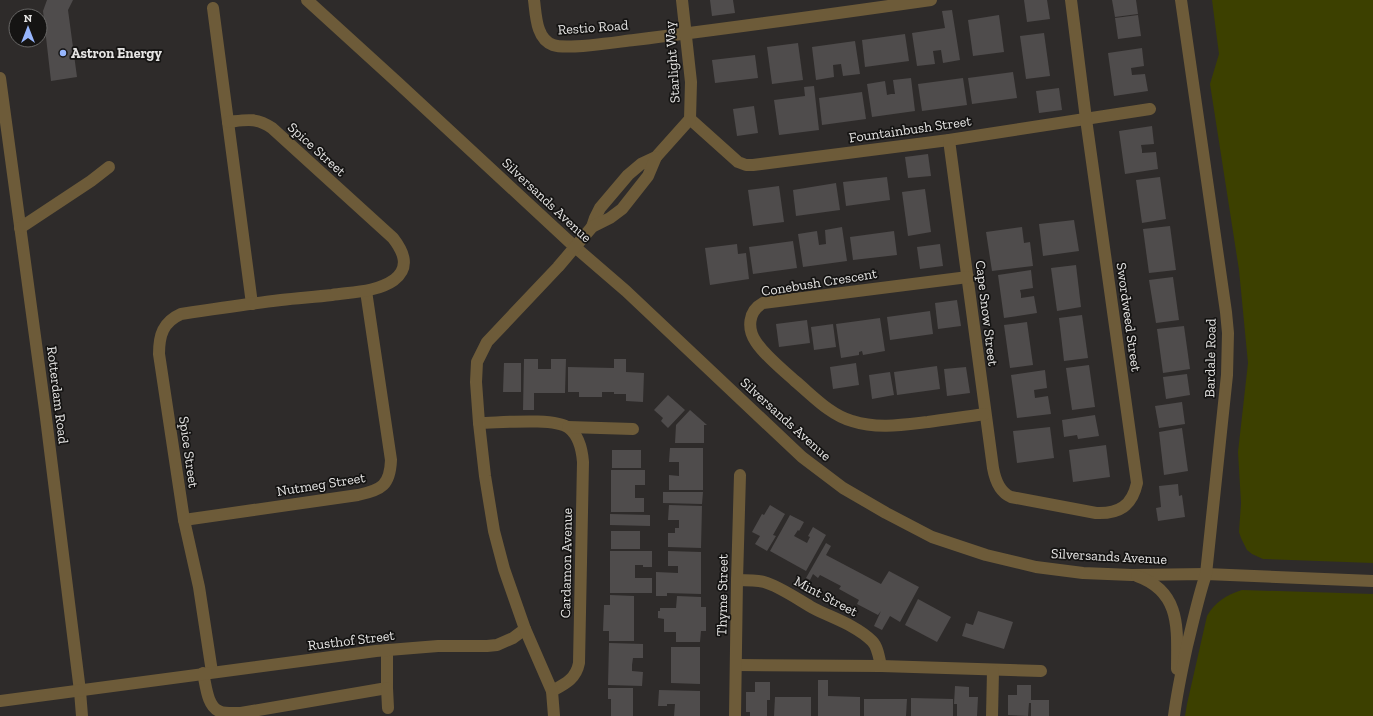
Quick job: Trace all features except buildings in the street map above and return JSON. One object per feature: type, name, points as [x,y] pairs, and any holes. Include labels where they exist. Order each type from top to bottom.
[{"type":"street","name":"Silversands Avenue","points":[[307,0],[575,247],[626,291],[802,457],[842,488],[886,514],[932,537],[986,555],[1036,568],[1083,573],[1132,575],[1206,574],[1373,581]]},
{"type":"street","name":"Restio Road","points":[[534,0],[539,30],[551,45],[559,47],[686,34],[931,0]]},
{"type":"street","name":"Starlight Way","points":[[575,247],[592,228],[610,218],[622,208],[648,176],[656,157],[690,119],[692,91],[682,0]]},
{"type":"street","name":"Swordweed Street","points":[[1000,489],[1006,495],[1011,497],[1101,513],[1118,510],[1130,502],[1135,494],[1137,483],[1086,119],[1071,0]]},
{"type":"street","name":"Bardale Road","points":[[1174,716],[1177,693],[1198,596],[1206,574],[1227,375],[1228,333],[1181,0]]},
{"type":"street","points":[[213,8],[252,304]]},
{"type":"street","name":"Rotterdam Road","points":[[0,78],[80,691],[82,716]]},
{"type":"street","name":"Fountainbush Street","points":[[690,119],[738,162],[749,165],[949,140],[1150,109]]},
{"type":"street","name":"Spice Street","points":[[228,122],[254,120],[260,121],[272,128],[393,238],[402,252],[404,263],[398,276],[389,283],[366,291],[181,314],[174,317],[167,323],[160,339],[160,354],[184,520],[199,587],[208,673],[209,699],[214,708],[220,712],[241,713],[278,708],[382,689]]},
{"type":"street","name":"Cape Snow Street","points":[[949,140],[985,414],[995,477],[1000,489]]},
{"type":"street","name":"Starlight Way","points":[[592,228],[600,208],[626,178],[641,164],[656,157]]},
{"type":"street","points":[[20,228],[91,181],[109,167]]},
{"type":"street","points":[[626,178],[639,188]]},
{"type":"street","points":[[554,716],[552,691],[525,629],[504,568],[494,531],[485,476],[479,423],[476,370],[477,362],[483,347],[487,342],[575,247]]},
{"type":"street","name":"Conebush Crescent","points":[[968,276],[762,303],[757,306],[751,316],[752,333],[756,342],[773,362],[824,406],[851,421],[884,426],[985,414]]},
{"type":"street","name":"Nutmeg Street","points":[[184,520],[358,495],[368,493],[379,488],[387,481],[390,472],[391,460],[366,291]]},
{"type":"street","points":[[479,423],[551,422],[568,427],[633,429]]},
{"type":"street","name":"Cardamon Avenue","points":[[552,691],[569,681],[575,675],[579,663],[583,462],[579,442],[568,427]]},
{"type":"street","name":"Thyme Street","points":[[736,716],[737,580],[740,475]]},
{"type":"street","points":[[1132,575],[1145,579],[1160,589],[1168,599],[1174,612],[1177,627],[1177,693]]},
{"type":"street","name":"Mint Street","points":[[737,580],[768,583],[865,635],[873,642],[880,666]]},
{"type":"street","name":"Rusthof Street","points":[[0,701],[387,650],[438,646],[497,645],[513,638],[525,629]]},
{"type":"street","points":[[387,650],[382,689],[388,708]]},
{"type":"street","points":[[736,665],[880,666],[1041,671]]},
{"type":"street","points":[[992,716],[993,670]]},
{"type":"shaded area","points":[[1212,0],[1373,0],[1373,563],[1263,559],[1247,550],[1239,532],[1241,503],[1238,452],[1248,363],[1239,270],[1210,84],[1219,54]]},
{"type":"shaded area","points":[[1242,590],[1373,594],[1373,716],[1185,716],[1207,616],[1222,600],[1231,594]]},
{"type":"place","name":"Astron Energy","points":[[63,53]]}]
